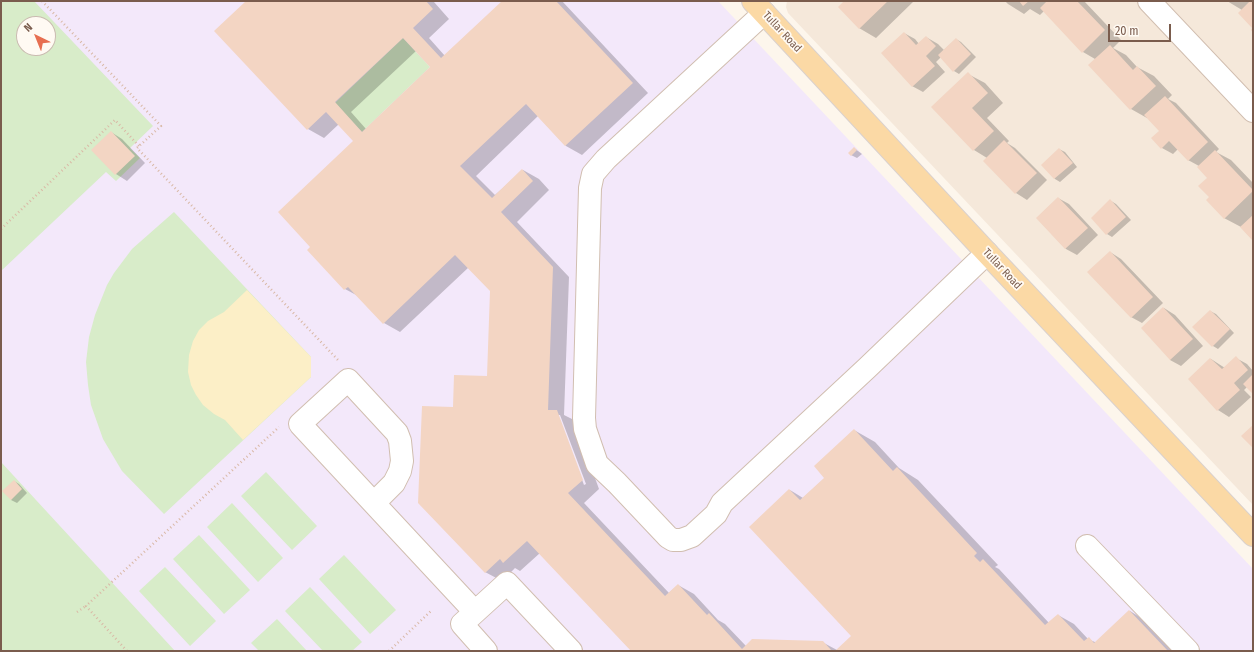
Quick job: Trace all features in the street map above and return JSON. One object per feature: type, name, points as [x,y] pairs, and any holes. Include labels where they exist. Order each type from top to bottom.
[{"type":"main road","name":"Tullar Road","points":[[760,5],[987,253],[1253,535]]},
{"type":"street","points":[[1149,1],[1253,111]]},
{"type":"street","points":[[760,5],[606,159],[594,174],[590,188],[584,429],[597,464],[617,482],[668,537],[674,540],[680,540],[692,536],[716,514],[722,503],[867,368],[987,253]]},
{"type":"street","points":[[374,503],[394,483],[400,471],[402,460],[400,441],[397,433],[348,380],[300,424],[475,612]]},
{"type":"street","points":[[1087,546],[1188,651]]},
{"type":"street","points":[[486,651],[462,624],[507,583],[571,651]]},
{"type":"path","points":[[42,1],[161,126],[139,146]]},
{"type":"path","points":[[1,229],[115,120],[139,146],[137,148],[341,363],[348,380]]},
{"type":"path","points":[[77,612],[86,606],[279,427]]},
{"type":"path","points":[[86,606],[127,651]]},
{"type":"path","points":[[389,651],[431,611]]},
{"type":"shaded area","points":[[1,1],[718,1],[1253,569],[1253,651],[1,651]]},
{"type":"shaded area","points":[[787,1],[1253,1],[1253,505],[788,13],[786,7]]},
{"type":"green space","points":[[1,1],[34,1],[48,16],[16,16],[16,56],[56,56],[56,24],[153,126],[130,148],[140,158],[116,181],[106,172],[1,271]]},
{"type":"green space","points":[[403,38],[430,67],[362,132],[335,103]]},
{"type":"green space","points":[[174,212],[311,357],[311,377],[164,514],[122,471],[103,439],[91,405],[86,362],[89,337],[95,315],[107,285],[114,273],[132,249]]},
{"type":"green space","points":[[1,462],[141,614],[175,651],[1,651]]},
{"type":"green space","points":[[266,472],[317,526],[292,550],[241,496]]},
{"type":"green space","points":[[232,503],[283,558],[258,582],[207,527]]},
{"type":"green space","points":[[199,535],[250,590],[224,614],[173,559]]},
{"type":"green space","points":[[344,555],[396,610],[370,634],[319,579]]},
{"type":"green space","points":[[165,567],[216,621],[190,646],[139,591]]},
{"type":"green space","points":[[310,587],[362,642],[352,651],[323,651],[285,611]]},
{"type":"green space","points":[[277,619],[307,651],[259,651],[251,643]]},
{"type":"sand","points":[[247,290],[311,357],[311,377],[243,440],[225,420],[214,414],[203,405],[191,385],[188,372],[189,355],[193,341],[199,330],[208,321],[224,312]]},
{"type":"building","points":[[246,1],[426,1],[433,9],[413,28],[441,58],[502,1],[556,1],[633,83],[565,146],[526,104],[460,166],[492,198],[522,169],[533,181],[501,212],[553,267],[548,410],[557,410],[583,480],[568,493],[665,596],[678,584],[707,615],[709,613],[742,649],[752,639],[823,641],[832,651],[631,651],[527,541],[503,563],[500,559],[485,573],[418,503],[422,406],[453,407],[454,375],[487,376],[490,291],[455,255],[383,324],[348,287],[344,290],[307,250],[310,247],[278,212],[353,141],[326,112],[307,130],[214,31]],"holes":[[[403,38],[430,67],[362,132],[335,102]]]},
{"type":"building","points":[[844,1],[888,1],[859,29],[838,7]]},
{"type":"building","points":[[1019,1],[1029,1],[1023,6]]},
{"type":"building","points":[[1047,1],[1077,1],[1105,30],[1082,53],[1040,8]]},
{"type":"building","points":[[1250,1],[1253,1],[1253,33],[1251,30],[1252,28],[1238,13]]},
{"type":"building","points":[[904,32],[916,45],[926,36],[936,46],[926,56],[935,66],[912,87],[881,53]]},
{"type":"building","points":[[956,38],[971,54],[953,72],[938,55]]},
{"type":"building","points":[[1110,45],[1133,70],[1137,66],[1156,86],[1130,110],[1088,65]]},
{"type":"building","points":[[968,72],[988,93],[972,108],[994,131],[973,151],[931,107]]},
{"type":"building","points":[[1165,96],[1208,142],[1188,161],[1169,141],[1161,149],[1151,138],[1159,131],[1144,115]]},
{"type":"building","points":[[111,131],[135,156],[115,175],[91,150]]},
{"type":"building","points":[[1004,140],[1037,173],[1015,194],[983,161]]},
{"type":"building","points":[[854,147],[857,150],[851,156],[848,153]]},
{"type":"building","points":[[1059,148],[1073,163],[1054,179],[1041,165]]},
{"type":"building","points":[[1215,150],[1253,190],[1224,219],[1206,200],[1209,197],[1198,186],[1207,178],[1197,167]]},
{"type":"building","points":[[1058,197],[1088,228],[1065,249],[1036,218]]},
{"type":"building","points":[[1110,199],[1126,217],[1106,235],[1091,218]]},
{"type":"building","points":[[1253,215],[1253,241],[1240,227]]},
{"type":"building","points":[[1110,251],[1153,297],[1131,318],[1087,272]]},
{"type":"building","points":[[1163,307],[1193,339],[1170,360],[1141,328]]},
{"type":"building","points":[[1210,310],[1230,329],[1212,347],[1192,327]]},
{"type":"building","points":[[1236,356],[1248,370],[1234,383],[1240,390],[1217,411],[1188,379],[1210,358],[1222,369]]},
{"type":"building","points":[[1253,374],[1253,394],[1243,384]]},
{"type":"building","points":[[1253,425],[1253,448],[1241,436]]},
{"type":"building","points":[[854,429],[893,471],[897,467],[977,553],[974,556],[980,562],[983,559],[1045,625],[1058,614],[1084,641],[1089,637],[1094,643],[1129,610],[1168,651],[835,651],[851,636],[749,527],[789,489],[800,500],[824,478],[814,466]]},
{"type":"building","points":[[14,480],[22,489],[11,500],[2,491]]}]
